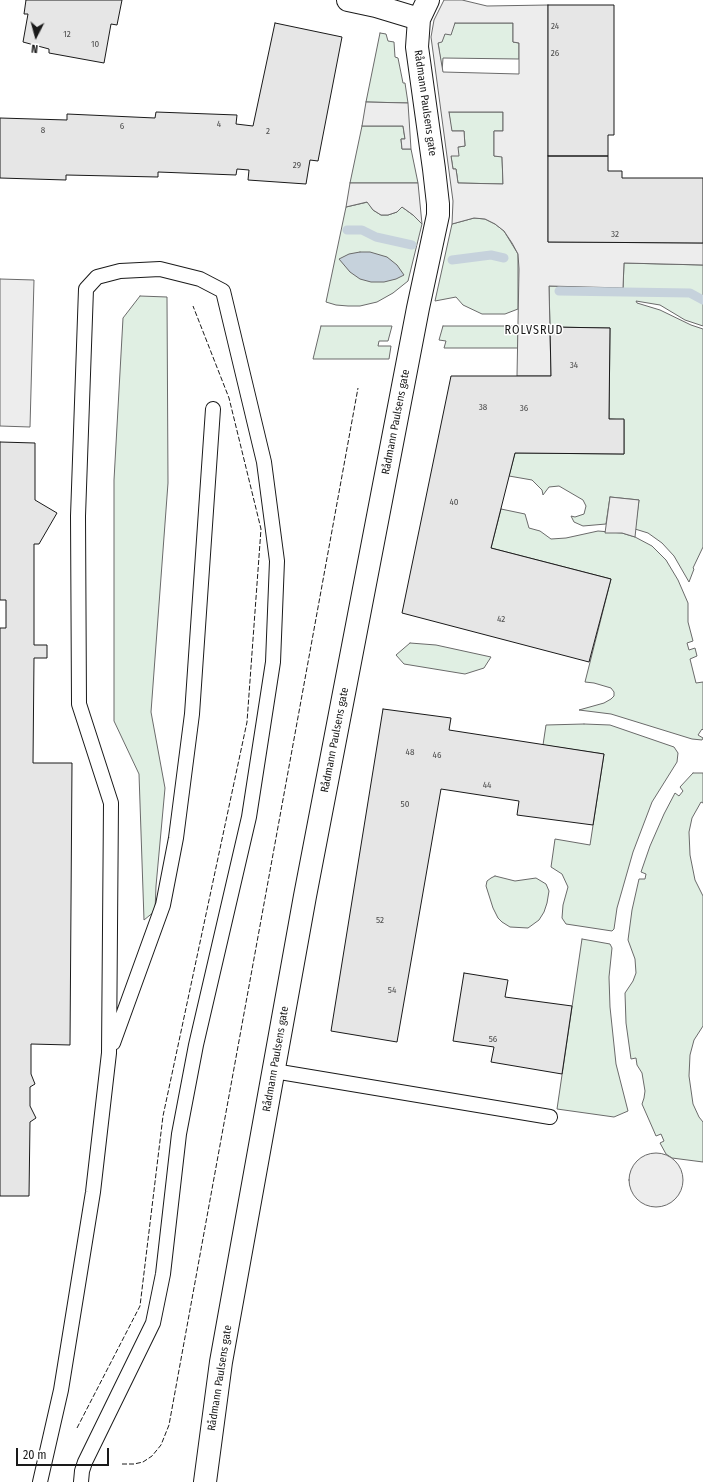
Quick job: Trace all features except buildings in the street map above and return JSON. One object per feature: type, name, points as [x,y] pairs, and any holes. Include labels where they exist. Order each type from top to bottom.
[{"type":"street","points":[[348,0],[376,6],[424,10]]},
{"type":"street","name":"Rådmann Paulsens gate","points":[[204,1482],[221,1362],[305,896],[407,362],[438,214],[434,169],[417,47],[424,10]]},
{"type":"lane","points":[[40,1482],[63,1375],[93,1192],[110,1053],[111,803],[79,704],[78,516],[86,289],[97,277],[120,271],[160,269],[200,278],[223,291],[264,462],[277,561],[273,662],[249,817],[198,1038],[179,1134],[163,1274],[153,1323],[85,1462],[81,1482]]},
{"type":"lane","points":[[110,1053],[163,905],[176,838],[192,714],[213,409]]},
{"type":"lane","points":[[274,1071],[550,1117]]},
{"type":"green space","points":[[454,23],[513,23],[513,42],[519,43],[519,59],[443,58],[442,72],[438,42]]},
{"type":"green space","points":[[380,33],[386,34],[388,41],[394,42],[395,57],[398,58],[403,83],[405,83],[408,103],[366,102]]},
{"type":"green space","points":[[449,112],[503,112],[503,131],[494,131],[494,156],[502,156],[503,184],[458,183],[456,169],[453,169],[451,156],[458,147],[465,146],[464,131],[451,131]]},
{"type":"green space","points":[[362,126],[403,126],[405,139],[401,139],[402,149],[411,149],[418,183],[350,183]]},
{"type":"green space","points":[[368,202],[373,210],[381,215],[388,215],[397,212],[402,207],[422,224],[408,281],[393,293],[377,302],[360,306],[348,306],[326,302],[346,207]]},
{"type":"green space","points":[[474,218],[485,219],[504,231],[518,254],[518,309],[505,314],[482,314],[463,305],[456,297],[435,301],[452,224]]},
{"type":"green space","points":[[624,263],[703,265],[703,326],[685,320],[660,305],[636,301],[637,303],[660,310],[703,329],[703,547],[693,568],[694,569],[689,582],[674,556],[662,543],[648,533],[635,529],[639,500],[610,497],[606,524],[583,526],[574,522],[571,516],[575,517],[584,514],[586,506],[583,500],[559,486],[549,487],[543,495],[542,490],[532,480],[509,476],[515,453],[624,454],[624,420],[609,419],[610,328],[550,327],[549,286],[623,288]]},
{"type":"green space","points":[[140,296],[167,297],[168,483],[151,712],[165,788],[155,911],[144,920],[139,774],[114,721],[114,480],[123,318]]},
{"type":"green space","points":[[321,326],[392,326],[388,341],[379,341],[378,346],[391,346],[389,359],[313,359]]},
{"type":"green space","points":[[443,326],[518,326],[518,348],[444,348],[446,341],[439,340]]},
{"type":"green space","points":[[501,509],[525,514],[529,528],[540,531],[551,539],[566,538],[598,531],[622,533],[635,537],[652,546],[666,560],[678,580],[688,603],[688,622],[693,641],[687,643],[689,650],[695,648],[697,656],[690,659],[696,683],[703,682],[703,730],[702,729],[698,735],[703,738],[702,740],[692,739],[611,714],[579,710],[604,703],[614,696],[614,692],[611,688],[585,682],[611,579],[491,548]]},
{"type":"green space","points":[[410,643],[436,645],[491,657],[484,668],[465,674],[404,664],[396,655]]},
{"type":"green space","points":[[546,725],[610,725],[674,747],[678,753],[677,762],[652,802],[633,852],[617,908],[614,929],[612,931],[566,924],[562,918],[563,905],[568,887],[562,874],[551,867],[555,839],[590,845],[604,754],[543,745]]},
{"type":"green space","points":[[693,773],[703,773],[703,803],[701,802],[692,818],[689,832],[690,855],[695,880],[703,896],[703,1026],[694,1040],[690,1055],[689,1076],[693,1104],[703,1122],[703,1162],[672,1158],[666,1154],[660,1143],[664,1141],[661,1134],[656,1136],[642,1104],[645,1091],[642,1073],[637,1065],[636,1058],[631,1059],[626,1023],[625,993],[633,981],[636,973],[635,959],[628,940],[632,910],[639,879],[645,879],[646,874],[641,872],[650,846],[675,793],[679,796],[683,791],[680,787]]},
{"type":"green space","points":[[495,876],[515,881],[536,878],[546,884],[549,891],[547,903],[539,920],[528,928],[510,927],[498,918],[486,886],[487,881]]},
{"type":"green space","points":[[582,939],[610,944],[612,948],[609,977],[610,1007],[616,1064],[628,1111],[614,1117],[557,1109]]},
{"type":"shaded area","points":[[444,0],[462,0],[487,6],[548,5],[548,242],[703,243],[703,265],[624,263],[623,288],[549,286],[551,376],[517,376],[519,269],[518,254],[512,243],[504,231],[485,219],[474,218],[452,224],[453,201],[431,37],[434,20]],"holes":[[[455,23],[513,23],[513,42],[519,43],[519,74],[443,72],[438,43],[442,42],[445,34],[451,35]],[[449,112],[503,112],[503,131],[494,131],[494,156],[502,157],[503,184],[458,183],[456,169],[453,169],[451,156],[459,156],[458,147],[465,146],[464,131],[452,131]]]},
{"type":"shaded area","points":[[366,102],[408,103],[411,149],[402,149],[401,139],[405,139],[403,126],[362,126]]},
{"type":"shaded area","points":[[350,183],[418,183],[422,224],[402,207],[397,212],[388,215],[381,215],[373,210],[367,202],[346,207]]},
{"type":"shaded area","points":[[370,252],[387,257],[397,265],[404,275],[384,282],[371,282],[360,279],[350,272],[339,259],[349,254]]},
{"type":"shaded area","points":[[0,279],[34,280],[30,427],[0,426]]},
{"type":"shaded area","points":[[610,497],[639,500],[635,537],[622,533],[605,533]]},
{"type":"shaded area","points":[[656,1153],[666,1155],[675,1161],[681,1170],[683,1180],[681,1190],[675,1199],[666,1205],[656,1207],[646,1205],[637,1199],[631,1190],[629,1180],[631,1170],[637,1161],[646,1155]]},
{"type":"waterway","points":[[347,230],[362,230],[376,237],[412,245]]},
{"type":"waterway","points":[[452,260],[491,255],[504,258]]},
{"type":"waterway","points":[[559,291],[690,293],[703,300]]},
{"type":"fence","points":[[77,1428],[140,1306],[163,1116],[247,722],[261,529],[229,398],[193,306]]},
{"type":"fence","points":[[122,1464],[143,1462],[152,1456],[161,1445],[169,1425],[358,388]]},
{"type":"district","name":"ROLVSRUD","points":[[534,331]]}]
